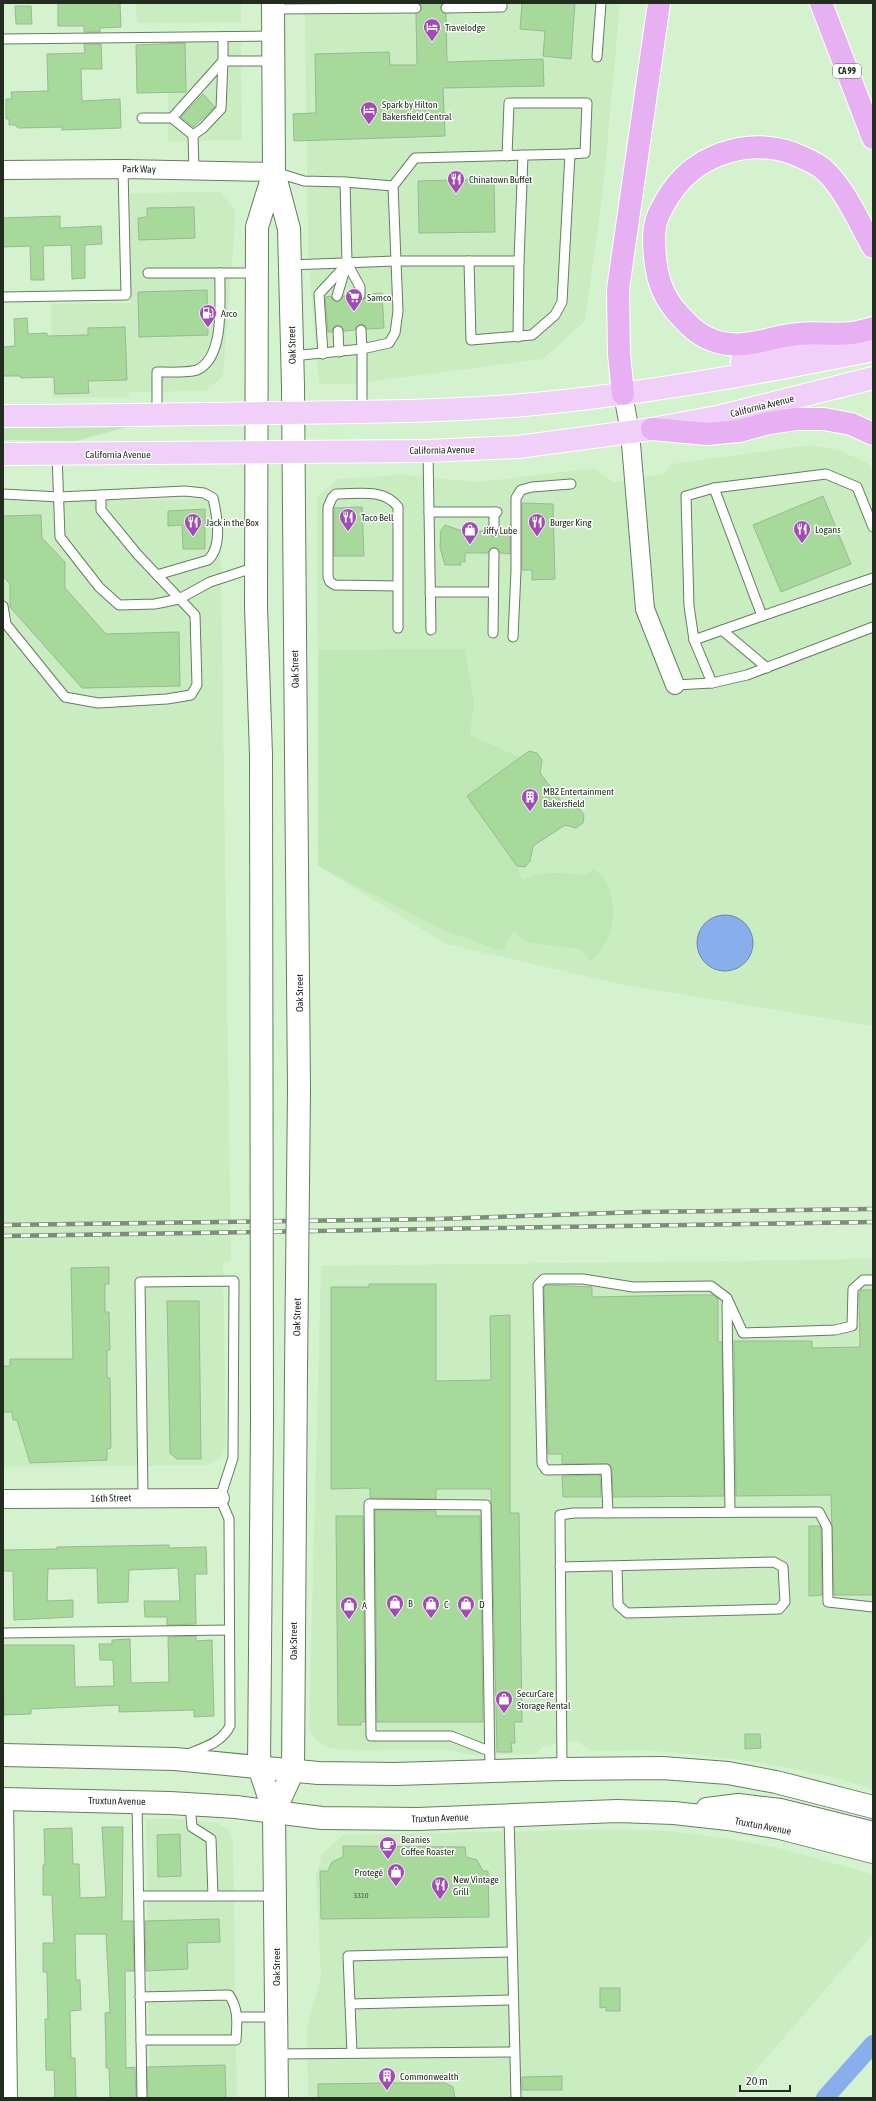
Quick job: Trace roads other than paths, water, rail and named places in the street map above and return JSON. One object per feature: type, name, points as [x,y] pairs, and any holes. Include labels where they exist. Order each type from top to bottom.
[{"type":"highway","points":[[623,394],[619,354],[618,289],[660,3]]},
{"type":"highway","name":"CA 99","points":[[821,3],[873,138]]},
{"type":"highway","points":[[863,330],[792,334],[748,344],[718,342],[706,337],[691,329],[662,291],[656,267],[654,227],[659,213],[674,188],[705,160],[722,153],[742,148],[763,148],[782,150],[803,157],[822,168],[846,198],[873,247]]},
{"type":"highway","points":[[652,429],[707,434],[739,431],[770,423],[796,419],[824,419],[850,424],[873,434]]},
{"type":"main road","name":"Oak Street","points":[[273,6],[274,172],[289,229],[290,266],[294,453],[299,1098],[294,1524],[293,1771],[274,1812]]},
{"type":"main road","name":"Oak Street","points":[[274,172],[257,227],[256,567],[261,756],[261,1524],[259,1767],[274,1812],[277,2098]]},
{"type":"main road","points":[[686,385],[724,365],[863,330]]},
{"type":"main road","points":[[3,416],[362,412],[489,408],[623,394],[686,385],[802,365],[873,350]]},
{"type":"main road","name":"California Avenue","points":[[3,454],[294,453],[428,451],[518,447],[652,429],[722,416],[873,378]]},
{"type":"main road","points":[[3,1755],[176,1759],[293,1771],[395,1774],[490,1761],[562,1769],[662,1768],[728,1773],[825,1793],[873,1807]]},
{"type":"main road","name":"Truxtun Avenue","points":[[3,1799],[137,1801],[190,1804],[329,1818],[418,1819],[617,1811],[674,1813],[728,1819],[780,1828],[873,1852]]},
{"type":"main road","points":[[674,1813],[738,1804],[780,1810],[873,1833]]},
{"type":"street","name":"Park Way","points":[[3,170],[123,169],[274,172]]},
{"type":"street","points":[[623,394],[630,432],[645,610],[675,685]]},
{"type":"street","name":"16th Street","points":[[3,1499],[143,1497],[220,1498]]},
{"type":"street","points":[[3,1799],[8,2098]]},
{"type":"lane","points":[[446,8],[502,7],[502,3]]},
{"type":"lane","points":[[597,57],[601,3]]},
{"type":"lane","points":[[273,6],[416,8]]},
{"type":"lane","points":[[3,39],[274,36]]},
{"type":"lane","points":[[193,135],[203,128],[221,109],[223,37]]},
{"type":"lane","points":[[172,118],[223,61],[274,61]]},
{"type":"lane","points":[[292,356],[362,349],[389,343],[395,333],[398,311],[393,186],[415,158],[507,156],[585,153],[587,103],[509,103],[507,156]]},
{"type":"lane","points":[[142,118],[172,118],[193,135],[194,170]]},
{"type":"lane","points":[[469,261],[471,340],[532,336],[555,315],[562,302],[570,154]]},
{"type":"lane","points":[[518,337],[523,155]]},
{"type":"lane","points":[[3,297],[126,295],[123,169]]},
{"type":"lane","points":[[274,172],[304,181],[345,182],[393,186]]},
{"type":"lane","points":[[337,296],[347,263],[345,182]]},
{"type":"lane","points":[[290,266],[395,261],[519,261]]},
{"type":"lane","points":[[347,263],[360,287],[360,295]]},
{"type":"lane","points":[[323,354],[320,294],[347,263]]},
{"type":"lane","points":[[148,273],[256,273]]},
{"type":"lane","points":[[157,415],[157,372],[197,370],[210,360],[218,341],[220,273]]},
{"type":"lane","points":[[361,330],[362,412]]},
{"type":"lane","points":[[338,331],[339,352]]},
{"type":"lane","points":[[428,451],[431,630]]},
{"type":"lane","points":[[57,454],[60,497],[60,537],[100,587],[119,605],[155,604],[179,599],[210,582],[256,567]]},
{"type":"lane","points":[[712,683],[694,640],[689,606],[686,496],[714,488],[826,474],[857,487],[873,527]]},
{"type":"lane","points":[[512,637],[516,571],[516,498],[521,490],[532,487],[571,484]]},
{"type":"lane","points":[[714,488],[762,616]]},
{"type":"lane","points":[[3,494],[60,497],[185,491],[204,492],[213,498],[217,515],[214,554],[208,560],[157,575]]},
{"type":"lane","points":[[398,586],[335,585],[330,582],[328,577],[328,507],[332,498],[336,494],[382,494],[392,499],[398,506],[398,586],[398,628]]},
{"type":"lane","points":[[3,606],[6,624],[65,697],[98,702],[167,699],[191,695],[197,685],[195,615],[157,575],[101,510],[101,495]]},
{"type":"lane","points":[[429,512],[495,512],[494,531]]},
{"type":"lane","points":[[493,633],[494,553]]},
{"type":"lane","points":[[694,640],[873,578]]},
{"type":"lane","points":[[430,592],[493,592]]},
{"type":"lane","points":[[675,685],[712,683],[747,675],[873,627]]},
{"type":"lane","points":[[722,630],[767,668]]},
{"type":"lane","points":[[608,1513],[606,1469],[546,1470],[542,1464],[538,1285],[544,1279],[583,1278],[633,1288],[711,1286],[727,1298],[743,1333],[835,1330],[852,1326],[853,1289],[863,1280],[873,1280]]},
{"type":"lane","points":[[143,1497],[140,1282],[234,1281],[233,1458],[220,1498],[229,1519],[230,1726],[226,1734],[216,1743],[176,1759]]},
{"type":"lane","points":[[727,1298],[730,1512]]},
{"type":"lane","points":[[369,1504],[486,1506],[490,1761],[451,1736],[371,1736],[369,1504]]},
{"type":"lane","points":[[562,1769],[560,1515],[574,1513],[819,1512],[827,1527],[828,1602],[873,1607]]},
{"type":"lane","points":[[560,1567],[774,1562],[783,1567],[786,1602],[779,1609],[627,1613],[618,1605],[617,1566]]},
{"type":"lane","points":[[3,1633],[229,1630]]},
{"type":"lane","points":[[137,1801],[142,2098]]},
{"type":"lane","points":[[190,1804],[192,1827],[211,1839],[213,1896]]},
{"type":"lane","points":[[509,1815],[516,2098]]},
{"type":"lane","points":[[139,1896],[275,1896]]},
{"type":"lane","points":[[352,2053],[348,1956],[512,1952]]},
{"type":"lane","points":[[140,1997],[229,1995],[235,2004],[237,2017],[236,2040],[141,2040]]},
{"type":"lane","points":[[350,2004],[513,2000]]},
{"type":"lane","points":[[237,2017],[276,2017]]},
{"type":"lane","points":[[276,2054],[514,2052]]},
{"type":"water","points":[[719,915],[731,915],[741,919],[749,927],[753,937],[753,949],[749,959],[741,967],[731,971],[719,971],[709,967],[701,959],[697,949],[697,937],[701,927],[709,919]]},
{"type":"waterway","points":[[825,2098],[873,2044]]},
{"type":"railway","points":[[3,1225],[438,1219],[640,1212],[873,1209]]},
{"type":"railway","points":[[3,1236],[873,1222]]},
{"type":"place","name":"Travelodge","points":[[432,42]]},
{"type":"place","name":"Spark by Hilton Bakersfield Central","points":[[369,125]]},
{"type":"place","name":"Chinatown Buffet","points":[[456,194]]},
{"type":"place","name":"Samco","points":[[354,312]]},
{"type":"place","name":"Arco","points":[[208,328]]},
{"type":"place","name":"Taco Bell","points":[[348,532]]},
{"type":"place","name":"Jack in the Box","points":[[193,537]]},
{"type":"place","name":"Burger King","points":[[537,537]]},
{"type":"place","name":"Logans","points":[[802,544]]},
{"type":"place","name":"Jiffy Lube","points":[[470,545]]},
{"type":"place","name":"MB2 Entertainment Bakersfield","points":[[530,812]]},
{"type":"place","name":"B","points":[[395,1618]]},
{"type":"place","name":"C","points":[[431,1619]]},
{"type":"place","name":"D","points":[[466,1619]]},
{"type":"place","name":"A","points":[[349,1620]]},
{"type":"place","name":"SecurCare Storage Rental","points":[[504,1714]]},
{"type":"place","name":"Beanies Coffee Roaster","points":[[388,1860]]},
{"type":"place","name":"Protegé","points":[[396,1887]]},
{"type":"place","name":"New Vintage Grill","points":[[440,1900]]},
{"type":"place","name":"Commonwealth","points":[[387,2091]]}]
